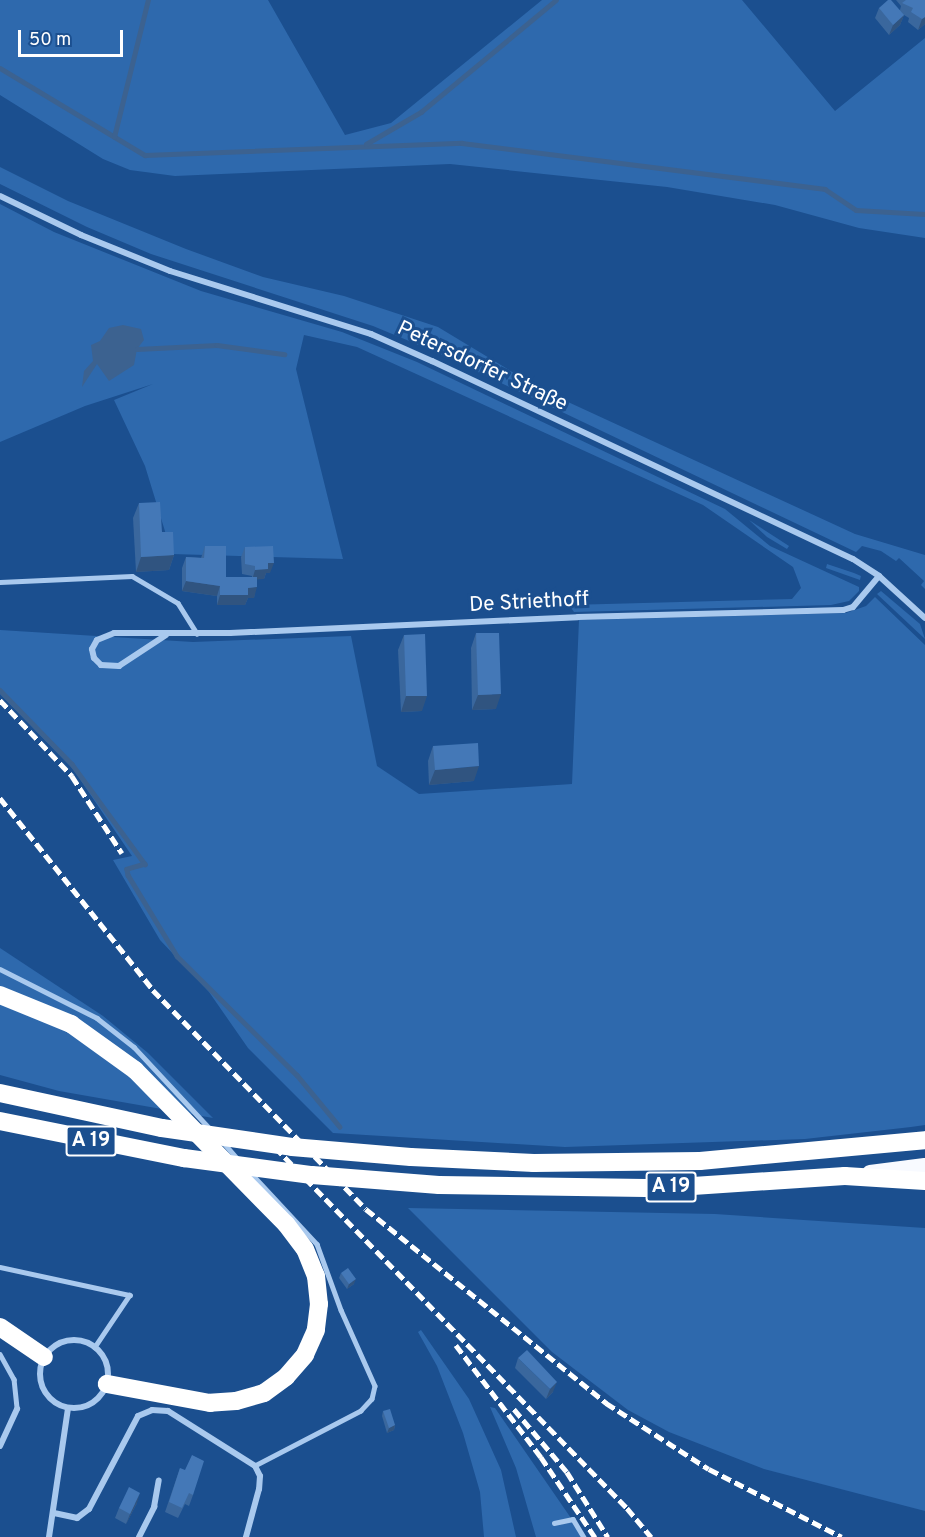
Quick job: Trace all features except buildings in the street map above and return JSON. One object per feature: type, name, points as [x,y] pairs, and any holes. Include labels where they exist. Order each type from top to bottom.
[{"type":"highway","points":[[0,995],[71,1024],[135,1070],[286,1224],[305,1249],[316,1276],[319,1304],[316,1330],[305,1355],[286,1377],[264,1393],[236,1401],[210,1402],[107,1384]]},
{"type":"highway","name":"A 19","points":[[0,1094],[162,1128],[302,1148],[411,1157],[534,1163],[700,1161],[925,1140]]},
{"type":"highway","name":"A 19","points":[[0,1121],[184,1158],[312,1175],[439,1185],[663,1188],[845,1176]]},
{"type":"highway","points":[[845,1176],[925,1166]]},
{"type":"highway","points":[[845,1176],[925,1181]]},
{"type":"highway","points":[[0,1327],[44,1357]]},
{"type":"street","name":"Petersdorfer Straße","points":[[0,196],[81,235],[170,271],[398,345],[829,547],[879,576],[925,618]]},
{"type":"street","name":"De Striethoff","points":[[166,635],[119,666],[100,665],[94,658],[92,649],[106,634],[197,634],[843,610],[853,607],[879,576]]},
{"type":"street","points":[[73,1340],[94,1347],[106,1364],[107,1384],[96,1401],[68,1408],[49,1398],[43,1389],[40,1367],[44,1357],[62,1342],[73,1340]]},
{"type":"street","points":[[49,1537],[68,1408]]},
{"type":"street","points":[[0,1446],[17,1409]]},
{"type":"street","points":[[54,1513],[77,1518],[89,1509],[138,1416],[152,1410],[168,1412],[245,1456],[255,1466],[260,1476],[259,1489],[246,1537]]},
{"type":"street","points":[[139,1537],[154,1507],[159,1480]]},
{"type":"lane","points":[[0,582],[132,576],[178,603],[197,634]]},
{"type":"lane","points":[[0,969],[97,1018],[134,1047],[317,1244],[341,1310],[375,1386],[372,1399],[361,1411],[255,1466]]},
{"type":"lane","points":[[0,1267],[130,1295],[94,1347]]},
{"type":"lane","points":[[0,1354],[14,1379],[17,1409]]},
{"type":"lane","points":[[554,1523],[573,1519],[584,1537]]},
{"type":"shaded area","points":[[0,0],[268,0],[345,135],[391,123],[542,0],[742,0],[835,111],[925,38],[925,238],[859,228],[775,205],[667,187],[450,164],[175,176],[130,170],[103,159],[0,95]]},
{"type":"shaded area","points":[[0,167],[68,201],[186,249],[263,277],[344,296],[438,327],[542,390],[855,534],[925,555],[925,589],[921,585],[924,581],[899,558],[896,561],[881,551],[862,546],[856,552],[438,353],[373,326],[151,254],[87,227],[0,184]]},
{"type":"shaded area","points":[[0,204],[54,232],[201,291],[342,332],[417,362],[725,509],[770,546],[859,587],[859,591],[849,601],[831,605],[574,612],[569,605],[792,599],[801,588],[793,567],[703,505],[357,347],[304,335],[296,369],[343,559],[172,554],[145,466],[114,400],[153,384],[85,406],[0,442]]},
{"type":"shaded area","points":[[123,325],[141,329],[144,340],[137,349],[134,365],[109,381],[97,364],[82,387],[84,371],[93,361],[91,345],[100,341],[109,328]]},
{"type":"shaded area","points":[[749,520],[789,546],[787,549],[767,537]]},
{"type":"shaded area","points":[[827,564],[861,576],[860,580],[826,568]]},
{"type":"shaded area","points":[[881,591],[920,624],[925,639],[877,594]]},
{"type":"shaded area","points":[[875,597],[925,645],[925,1125],[805,1139],[565,1147],[333,1133],[248,1048],[209,992],[160,940],[113,860],[132,856],[73,769],[0,694],[0,630],[193,642],[351,636],[377,766],[419,794],[572,784],[579,620],[846,613],[866,606]]},
{"type":"shaded area","points":[[0,948],[103,1016],[148,1053],[213,1118],[59,1091],[0,1075]]},
{"type":"shaded area","points":[[408,1208],[715,1214],[925,1228],[925,1511],[764,1469],[669,1432],[628,1410],[552,1352]]},
{"type":"shaded area","points":[[421,1330],[469,1399],[501,1470],[516,1537],[484,1537],[480,1492],[463,1433],[437,1366],[418,1332]]},
{"type":"shaded area","points":[[490,1407],[495,1408],[584,1537],[536,1537],[516,1468]]},
{"type":"waterway","points":[[114,137],[148,0]]},
{"type":"waterway","points":[[366,144],[421,112],[556,0]]},
{"type":"waterway","points":[[0,68],[145,155],[462,143],[825,189],[856,210],[925,214]]},
{"type":"waterway","points":[[137,349],[217,345],[284,354]]},
{"type":"waterway","points":[[0,690],[72,764],[145,864],[127,869],[128,875],[177,956],[297,1075],[340,1127]]},
{"type":"railway","points":[[0,700],[72,776],[122,853]]},
{"type":"railway","points":[[0,798],[153,990],[366,1209],[606,1403],[709,1469],[842,1537]]},
{"type":"railway","points":[[275,1147],[627,1508],[651,1537]]},
{"type":"railway","points":[[456,1345],[541,1457],[595,1537]]},
{"type":"railway","points":[[514,1409],[567,1472],[608,1537]]}]
